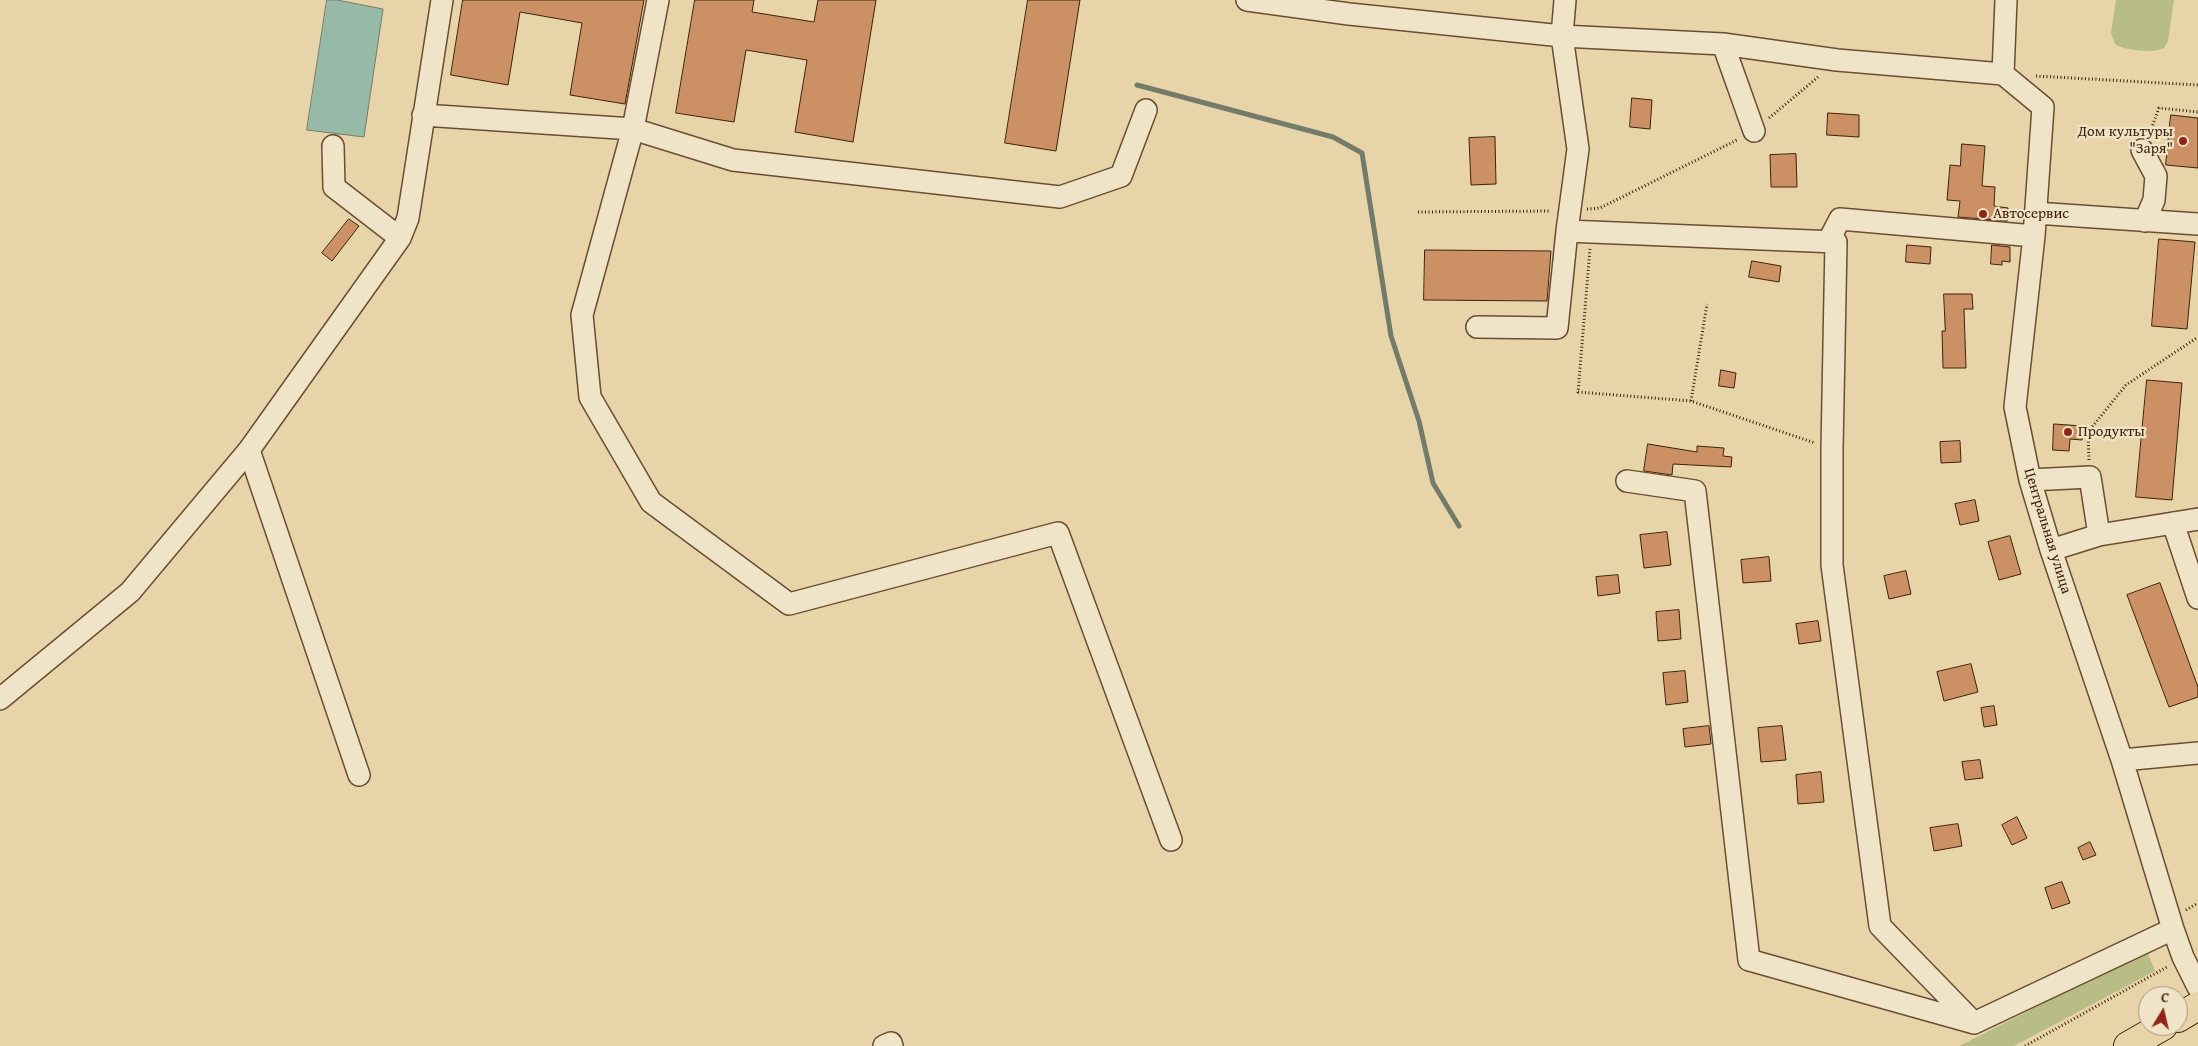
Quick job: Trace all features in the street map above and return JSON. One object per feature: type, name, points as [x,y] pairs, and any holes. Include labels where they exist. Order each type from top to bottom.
[{"type":"main road","points":[[2128,1046],[2146,1036]]},
{"type":"street","points":[[0,699],[130,592],[249,450],[400,238],[408,218],[442,0]]},
{"type":"street","points":[[658,0],[633,129],[582,315],[590,397],[651,502],[788,604],[1058,533],[1171,840]]},
{"type":"street","points":[[1247,0],[1349,14],[1562,36],[1724,44],[1837,60],[2003,74],[2006,0]]},
{"type":"street","points":[[1477,327],[1557,328],[1578,149],[1562,36],[1565,0]]},
{"type":"street","points":[[1724,44],[1754,131]]},
{"type":"street","name":"Центральная улица","points":[[2003,74],[2043,107],[2034,236],[2015,407],[2030,480],[2122,760],[2173,929],[2183,957],[2198,987]]},
{"type":"street","points":[[423,115],[633,129],[733,160],[1060,197],[1121,176],[1146,110]]},
{"type":"street","points":[[333,146],[334,187],[400,238]]},
{"type":"street","points":[[2142,150],[2156,176],[2154,200],[2145,221]]},
{"type":"street","points":[[2035,213],[2198,224]]},
{"type":"street","points":[[1828,242],[1840,219],[2034,236]]},
{"type":"street","points":[[1569,221],[1592,232],[1836,242],[1832,565],[1880,926],[1974,1023]]},
{"type":"street","points":[[249,450],[359,775]]},
{"type":"street","points":[[2030,480],[2090,477],[2099,535]]},
{"type":"street","points":[[1627,481],[1695,491],[1749,960],[1974,1023],[2173,929]]},
{"type":"street","points":[[2052,550],[2099,535],[2198,519]]},
{"type":"street","points":[[2173,523],[2198,598]]},
{"type":"street","points":[[2122,760],[2198,753]]},
{"type":"street","points":[[884,1046],[891,1043],[892,1046]]},
{"type":"path","points":[[1418,212],[1569,221],[1600,208],[1754,131],[1837,60]]},
{"type":"path","points":[[2003,74],[2198,84]]},
{"type":"path","points":[[2142,150],[2160,108],[2198,112]]},
{"type":"path","points":[[1592,232],[1578,392],[1691,401],[1832,449]]},
{"type":"path","points":[[1691,401],[1707,304]]},
{"type":"path","points":[[2090,477],[2088,432],[2126,384],[2198,337]]},
{"type":"path","points":[[2185,911],[2198,903]]},
{"type":"path","points":[[2026,1046],[2183,957]]},
{"type":"green space","points":[[2116,0],[2174,0],[2168,41],[2164,48],[2154,51],[2139,50],[2115,44],[2111,33]]},
{"type":"green space","points":[[2147,951],[2155,971],[2014,1046],[1959,1046]]},
{"type":"shaded area","points":[[327,0],[337,0],[383,9],[364,137],[307,130]]},
{"type":"building","points":[[463,0],[644,0],[625,104],[570,95],[582,23],[520,12],[508,85],[451,75]]},
{"type":"building","points":[[695,0],[754,0],[752,12],[814,22],[818,0],[876,0],[853,142],[795,132],[807,60],[746,50],[734,122],[676,113]]},
{"type":"building","points":[[1028,0],[1080,0],[1056,151],[1005,143]]},
{"type":"building","points":[[1632,98],[1652,100],[1650,129],[1630,127]]},
{"type":"building","points":[[1828,113],[1859,115],[1859,137],[1827,135]]},
{"type":"building","name":"Дом культуры \"Заря\"","points":[[2171,115],[2198,118],[2198,168],[2166,165]]},
{"type":"building","points":[[1495,137],[1496,184],[1471,185],[1469,138]]},
{"type":"building","points":[[1962,144],[1985,146],[1982,186],[1995,187],[1994,206],[2008,208],[2007,221],[1958,217],[1960,201],[1947,200],[1950,165],[1960,166]]},
{"type":"building","points":[[1796,154],[1797,187],[1771,187],[1770,155]]},
{"type":"building","points":[[349,219],[359,226],[332,261],[322,253]]},
{"type":"building","points":[[2159,239],[2195,242],[2187,329],[2152,326]]},
{"type":"building","points":[[1907,245],[1931,247],[1930,264],[1906,262]]},
{"type":"building","points":[[1992,245],[2010,247],[2010,262],[2002,261],[2002,265],[1991,264]]},
{"type":"building","points":[[1425,250],[1551,251],[1547,301],[1424,300]]},
{"type":"building","points":[[1752,261],[1781,266],[1779,282],[1749,277]]},
{"type":"building","points":[[1944,294],[1972,294],[1973,309],[1964,309],[1966,368],[1943,368]]},
{"type":"building","points":[[1721,370],[1736,373],[1734,388],[1719,386]]},
{"type":"building","points":[[2147,380],[2182,383],[2172,500],[2136,497]]},
{"type":"building","name":"Продукты","points":[[2054,424],[2083,426],[2082,440],[2070,439],[2069,451],[2053,450]]},
{"type":"building","points":[[1960,441],[1961,462],[1941,463],[1940,442]]},
{"type":"building","points":[[1648,444],[1697,452],[1697,446],[1724,448],[1723,456],[1732,457],[1731,467],[1673,464],[1672,475],[1644,471]]},
{"type":"building","points":[[1975,500],[1979,521],[1960,525],[1955,504]]},
{"type":"building","points":[[1667,532],[1671,565],[1644,568],[1640,535]]},
{"type":"building","points":[[2010,536],[2021,574],[1999,580],[1988,542]]},
{"type":"building","points":[[1769,557],[1771,581],[1743,583],[1741,560]]},
{"type":"building","points":[[1906,571],[1911,594],[1889,599],[1884,576]]},
{"type":"building","points":[[1618,575],[1620,593],[1598,596],[1596,577]]},
{"type":"building","points":[[2160,583],[2198,687],[2198,697],[2169,707],[2127,595]]},
{"type":"building","points":[[1679,610],[1681,639],[1658,641],[1656,612]]},
{"type":"building","points":[[1818,621],[1821,641],[1799,644],[1796,624]]},
{"type":"building","points":[[1971,664],[1978,692],[1944,701],[1937,672]]},
{"type":"building","points":[[1685,671],[1688,702],[1666,705],[1663,673]]},
{"type":"building","points":[[1994,706],[1997,725],[1984,727],[1981,708]]},
{"type":"building","points":[[1709,726],[1711,744],[1685,747],[1683,729]]},
{"type":"building","points":[[1782,726],[1786,760],[1761,762],[1758,728]]},
{"type":"building","points":[[1980,760],[1983,778],[1965,780],[1962,762]]},
{"type":"building","points":[[1821,772],[1824,802],[1798,804],[1796,775]]},
{"type":"building","points":[[2017,817],[2027,838],[2012,845],[2002,825]]},
{"type":"building","points":[[1958,824],[1962,846],[1934,851],[1930,828]]},
{"type":"building","points":[[2090,842],[2096,855],[2083,860],[2078,848]]},
{"type":"building","points":[[2062,882],[2070,903],[2052,909],[2045,888]]},
{"type":"waterway","points":[[1137,85],[1333,137],[1362,153],[1391,336],[1419,421],[1433,483],[1459,526]]},
{"type":"place","name":"Дом культуры \"Заря\"","points":[[2183,141]]},
{"type":"place","name":"Автосервис","points":[[1983,214]]},
{"type":"place","name":"Продукты","points":[[2068,432]]}]
